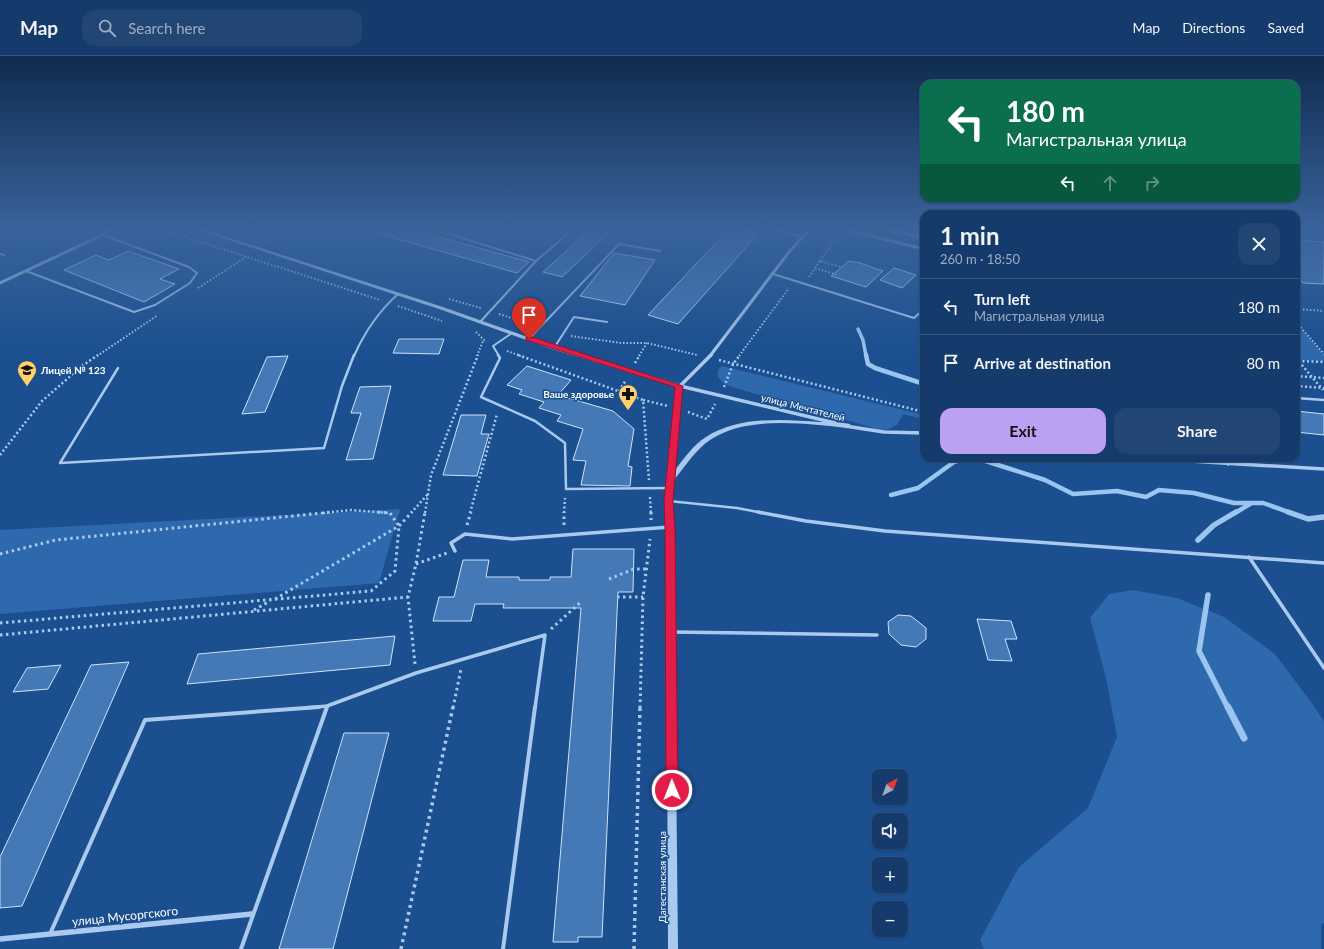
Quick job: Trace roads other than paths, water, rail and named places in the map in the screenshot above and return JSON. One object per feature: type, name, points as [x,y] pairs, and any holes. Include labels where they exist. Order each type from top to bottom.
[{"type":"street","points":[[0,283],[26,271]]},
{"type":"street","points":[[326,271],[554,348],[680,386],[709,358],[775,271]]},
{"type":"street","name":"улица Мечтателей","points":[[680,386],[873,432],[908,435],[920,434]]},
{"type":"street","name":"Дагестанская улица","points":[[673,949],[670,528],[668,501],[680,386]]},
{"type":"street","points":[[669,484],[707,439],[727,428],[748,424],[802,422],[848,426]]},
{"type":"street","points":[[1208,462],[1324,470]]},
{"type":"street","name":"улица Мусоргского","points":[[0,939],[252,914]]},
{"type":"lane","points":[[26,271],[134,312],[155,305],[190,283],[197,273],[194,271]]},
{"type":"lane","points":[[480,322],[527,271]]},
{"type":"lane","points":[[529,339],[594,271]]},
{"type":"lane","points":[[772,274],[914,318],[920,313]]},
{"type":"lane","points":[[118,368],[60,463],[324,448],[349,364],[380,309],[398,294]]},
{"type":"lane","points":[[554,348],[574,316],[607,322]]},
{"type":"lane","points":[[512,333],[493,346],[500,358],[481,396],[499,406],[522,413],[553,431],[565,443],[566,489],[650,489],[669,484]]},
{"type":"lane","points":[[1300,398],[1324,400]]},
{"type":"lane","points":[[668,501],[737,508],[806,521],[878,531],[1324,562]]},
{"type":"lane","points":[[455,551],[451,543],[465,534],[512,539],[652,527],[670,528]]},
{"type":"lane","points":[[1249,557],[1324,668]]},
{"type":"lane","points":[[671,632],[877,635]]},
{"type":"lane","points":[[50,934],[145,720],[327,706],[462,659],[545,635],[503,949]]},
{"type":"lane","points":[[241,949],[252,914],[327,706]]},
{"type":"waterway","points":[[858,329],[863,340],[866,356]]},
{"type":"waterway","points":[[866,355],[868,364],[875,368],[920,383]]},
{"type":"waterway","points":[[891,495],[918,488],[954,462]]},
{"type":"waterway","points":[[989,462],[1045,480],[1073,494],[1117,491],[1146,497],[1159,490],[1194,493],[1234,503],[1263,503],[1291,513]]},
{"type":"waterway","points":[[1235,513],[1250,504]]},
{"type":"waterway","points":[[1198,540],[1214,525],[1236,512]]},
{"type":"waterway","points":[[1288,512],[1308,519],[1324,517]]},
{"type":"waterway","points":[[1208,595],[1199,651],[1228,708]]},
{"type":"waterway","points":[[1228,707],[1244,738]]},
{"type":"place","name":"Лицей № 123","points":[[27,387]]},
{"type":"place","name":"Ваше здоровье","points":[[628,411]]}]
